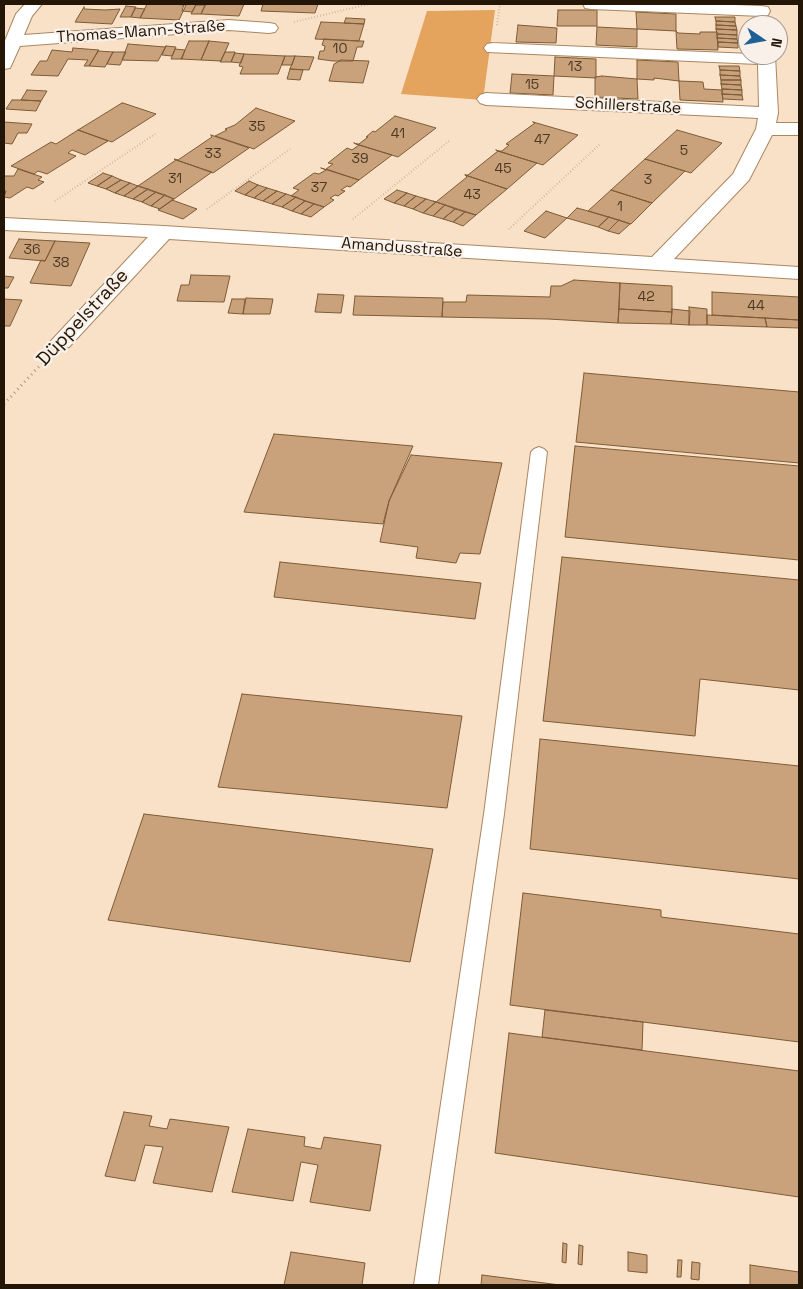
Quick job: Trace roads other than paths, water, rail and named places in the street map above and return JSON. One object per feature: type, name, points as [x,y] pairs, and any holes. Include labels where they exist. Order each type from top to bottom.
[{"type":"street","points":[[4,64],[24,14],[34,4]]},
{"type":"street","points":[[591,4],[762,13]]},
{"type":"street","name":"Thomas-Mann-Straße","points":[[14,40],[229,25],[269,28]]},
{"type":"street","points":[[494,48],[738,56]]},
{"type":"street","points":[[656,265],[742,176],[767,121],[766,65]]},
{"type":"street","name":"Schillerstraße","points":[[486,99],[767,121],[799,129]]},
{"type":"street","name":"Amandusstraße","points":[[12,225],[169,233],[799,273]]},
{"type":"street","name":"Düppelstraße","points":[[61,342],[169,233]]},
{"type":"lane","points":[[426,1285],[494,814],[539,452]]}]
